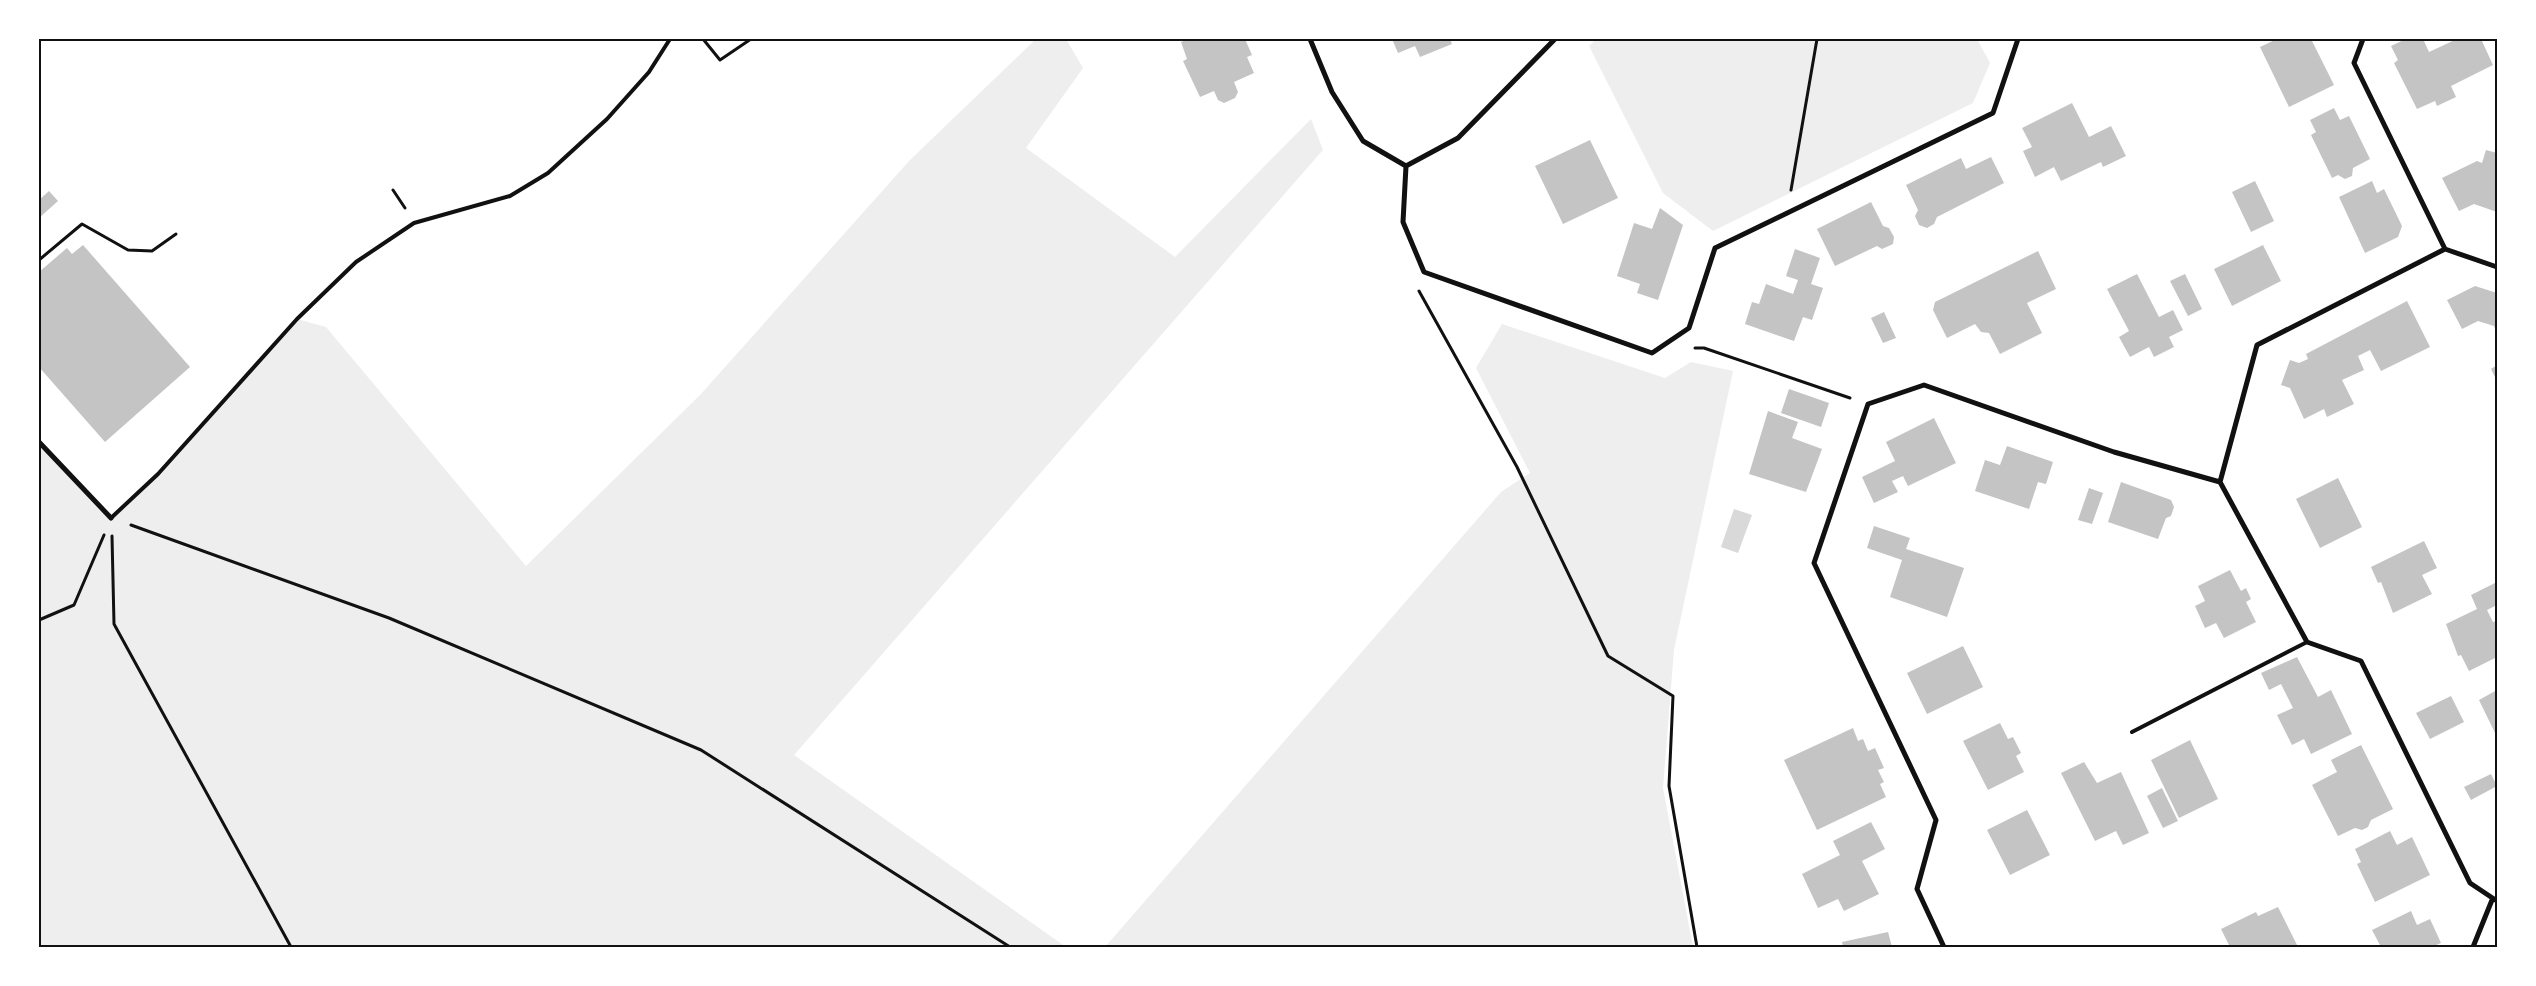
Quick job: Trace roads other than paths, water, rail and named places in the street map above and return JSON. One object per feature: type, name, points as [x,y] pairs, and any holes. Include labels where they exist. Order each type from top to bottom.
[{"type":"street","points":[[1310,39],[1332,92],[1363,141],[1406,166]]},
{"type":"street","points":[[1406,166],[1458,138],[1555,39]]},
{"type":"street","points":[[1406,166],[1403,222],[1424,272],[1652,353],[1689,328],[1715,248],[1993,113],[2018,39]]},
{"type":"street","points":[[2363,39],[2354,63],[2445,249],[2497,267]]},
{"type":"street","points":[[2445,249],[2258,345],[2220,482],[2307,642],[2362,661],[2470,883],[2495,901],[2472,947]]},
{"type":"street","points":[[1944,947],[1917,889],[1936,820],[1814,563],[1868,404],[1924,385],[2114,452],[2220,482]]},
{"type":"street","points":[[39,442],[112,518]]},
{"type":"lane","points":[[112,518],[158,474],[296,320],[356,262],[414,223],[510,196],[548,173],[607,119],[649,72],[670,39]]},
{"type":"lane","points":[[2132,732],[2307,642]]}]
